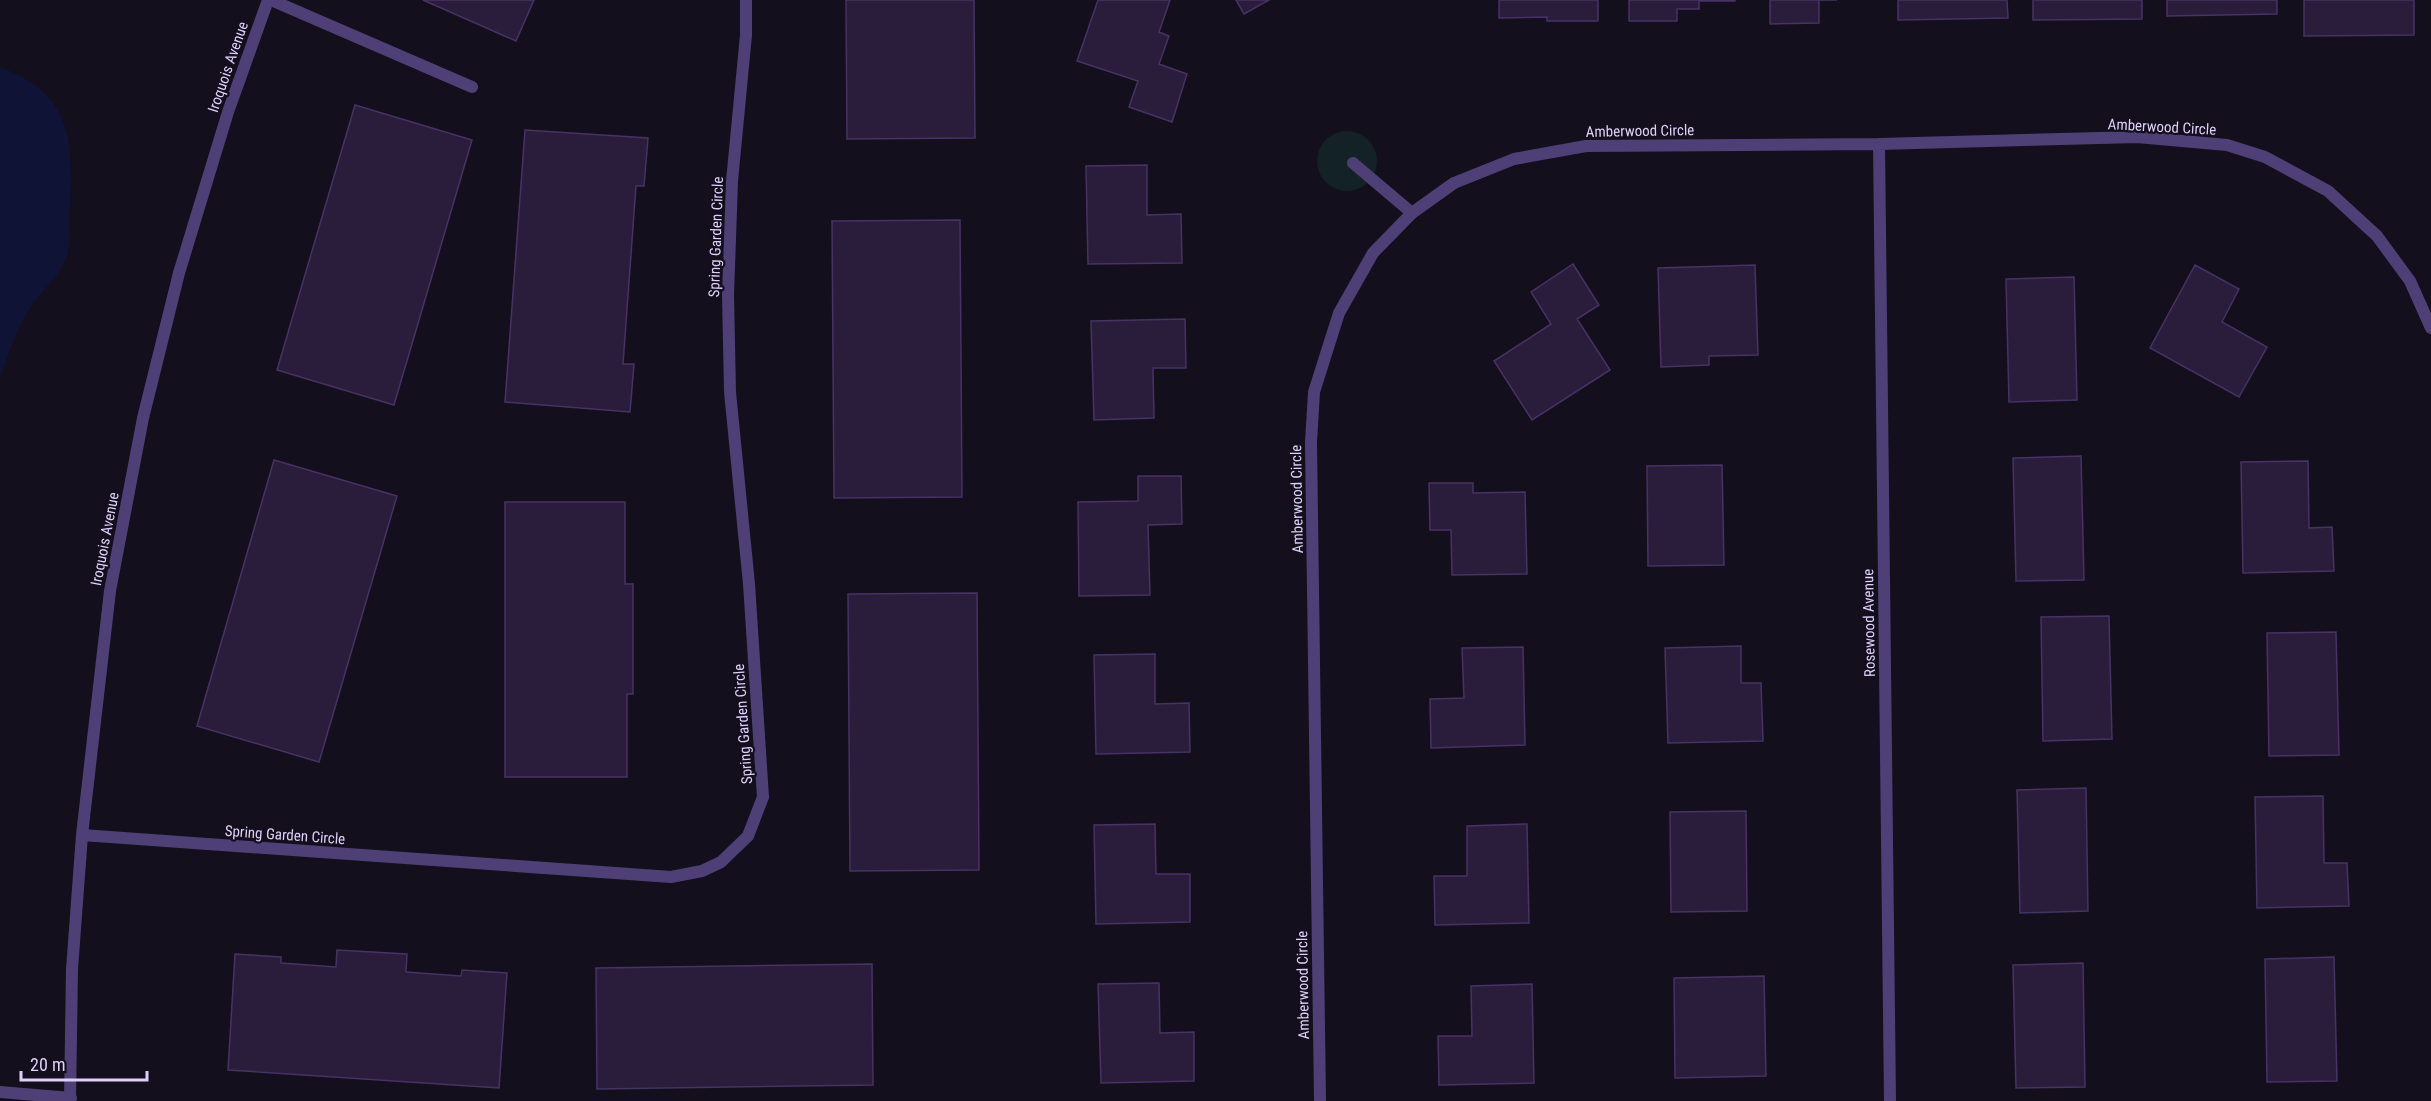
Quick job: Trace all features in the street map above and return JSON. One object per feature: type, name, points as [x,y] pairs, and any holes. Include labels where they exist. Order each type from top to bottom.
[{"type":"street","points":[[269,0],[472,87]]},
{"type":"street","name":"Iroquois Avenue","points":[[70,1100],[72,969],[82,835],[111,591],[143,418],[182,262],[228,112],[269,0]]},
{"type":"street","name":"Spring Garden Circle","points":[[82,835],[671,877],[702,871],[721,862],[748,836],[763,797],[748,584],[730,392],[728,295],[732,181],[746,35],[746,0]]},
{"type":"street","name":"Amberwood Circle","points":[[1320,1101],[1311,442],[1314,392],[1339,313],[1372,253],[1412,213],[1454,183],[1514,159],[1586,146],[1879,144],[2137,137],[2227,145],[2265,157],[2328,191],[2377,236],[2410,281],[2431,328]]},
{"type":"street","name":"Rosewood Avenue","points":[[1879,144],[1890,1101]]},
{"type":"street","points":[[1353,163],[1412,213]]},
{"type":"street","points":[[0,1092],[70,1100]]},
{"type":"shaded area","points":[[0,67],[24,78],[42,91],[55,106],[64,122],[68,141],[71,184],[66,258],[59,271],[26,314],[0,377]]},
{"type":"shaded area","points":[[1347,131],[1368,140],[1377,161],[1368,182],[1347,191],[1326,182],[1317,161],[1326,140]]},
{"type":"building","points":[[423,0],[534,0],[516,41]]},
{"type":"building","points":[[846,0],[974,0],[975,138],[847,139]]},
{"type":"building","points":[[1098,0],[1170,0],[1159,32],[1169,36],[1159,64],[1187,74],[1172,122],[1129,107],[1138,81],[1077,61]]},
{"type":"building","points":[[1236,0],[1269,0],[1244,14]]},
{"type":"building","points":[[1499,0],[1598,0],[1598,21],[1547,21],[1547,17],[1499,18]]},
{"type":"building","points":[[1629,0],[1735,1],[1699,1],[1699,9],[1677,9],[1677,21],[1629,21]]},
{"type":"building","points":[[1770,0],[1819,0],[1819,23],[1770,24]]},
{"type":"building","points":[[1898,0],[2007,0],[2008,18],[1898,20]]},
{"type":"building","points":[[2033,0],[2142,0],[2142,19],[2033,20]]},
{"type":"building","points":[[2167,0],[2277,0],[2277,14],[2167,16]]},
{"type":"building","points":[[2304,0],[2414,0],[2414,35],[2304,36]]},
{"type":"building","points":[[355,105],[472,140],[394,405],[277,370]]},
{"type":"building","points":[[525,130],[648,138],[644,186],[636,186],[623,364],[634,364],[630,412],[505,402]]},
{"type":"building","points":[[1147,165],[1147,215],[1181,214],[1182,263],[1088,264],[1086,166]]},
{"type":"building","points":[[960,220],[962,497],[834,498],[832,221]]},
{"type":"building","points":[[1573,264],[1599,305],[1577,319],[1610,370],[1532,420],[1494,361],[1551,324],[1531,292]]},
{"type":"building","points":[[1755,265],[1758,355],[1709,356],[1709,365],[1661,367],[1658,268]]},
{"type":"building","points":[[2195,265],[2239,289],[2222,322],[2267,347],[2239,397],[2150,348]]},
{"type":"building","points":[[2074,277],[2077,400],[2009,402],[2006,279]]},
{"type":"building","points":[[1185,319],[1186,368],[1153,368],[1154,418],[1094,420],[1091,321]]},
{"type":"building","points":[[2081,456],[2084,580],[2016,581],[2013,458]]},
{"type":"building","points":[[274,460],[397,496],[319,762],[197,726]]},
{"type":"building","points":[[2308,461],[2309,528],[2332,527],[2334,571],[2243,573],[2241,462]]},
{"type":"building","points":[[1722,465],[1724,565],[1648,566],[1647,466]]},
{"type":"building","points":[[1138,476],[1181,476],[1182,524],[1148,525],[1150,595],[1079,596],[1078,502],[1138,501]]},
{"type":"building","points":[[1429,483],[1473,483],[1473,493],[1525,492],[1527,574],[1452,575],[1451,530],[1430,530]]},
{"type":"building","points":[[505,502],[625,502],[625,584],[633,584],[633,694],[627,694],[627,777],[505,777]]},
{"type":"building","points":[[977,593],[979,870],[850,871],[848,594]]},
{"type":"building","points":[[2109,616],[2112,739],[2043,741],[2041,617]]},
{"type":"building","points":[[2336,632],[2339,755],[2269,756],[2267,633]]},
{"type":"building","points":[[1741,646],[1741,683],[1761,683],[1763,741],[1668,743],[1665,648]]},
{"type":"building","points":[[1523,647],[1525,745],[1431,748],[1430,699],[1464,698],[1462,648]]},
{"type":"building","points":[[1155,654],[1155,704],[1189,703],[1190,752],[1096,754],[1094,655]]},
{"type":"building","points":[[2086,788],[2088,911],[2020,913],[2017,790]]},
{"type":"building","points":[[2323,796],[2324,863],[2347,863],[2349,906],[2257,908],[2255,797]]},
{"type":"building","points":[[1746,811],[1747,911],[1671,912],[1670,812]]},
{"type":"building","points":[[1155,824],[1156,874],[1190,874],[1190,922],[1096,924],[1094,825]]},
{"type":"building","points":[[1527,824],[1529,923],[1435,925],[1434,876],[1467,876],[1467,826]]},
{"type":"building","points":[[337,950],[407,954],[406,972],[461,976],[462,970],[507,973],[499,1088],[228,1070],[235,954],[281,957],[281,963],[336,967]]},
{"type":"building","points":[[2334,957],[2337,1081],[2267,1082],[2265,959]]},
{"type":"building","points":[[2083,963],[2085,1087],[2016,1088],[2013,965]]},
{"type":"building","points":[[872,964],[873,1085],[597,1089],[596,968]]},
{"type":"building","points":[[1764,976],[1766,1076],[1675,1078],[1674,978]]},
{"type":"building","points":[[1159,983],[1160,1033],[1194,1032],[1194,1081],[1101,1083],[1098,984]]},
{"type":"building","points":[[1532,984],[1534,1083],[1439,1085],[1438,1036],[1472,1036],[1471,986]]}]
